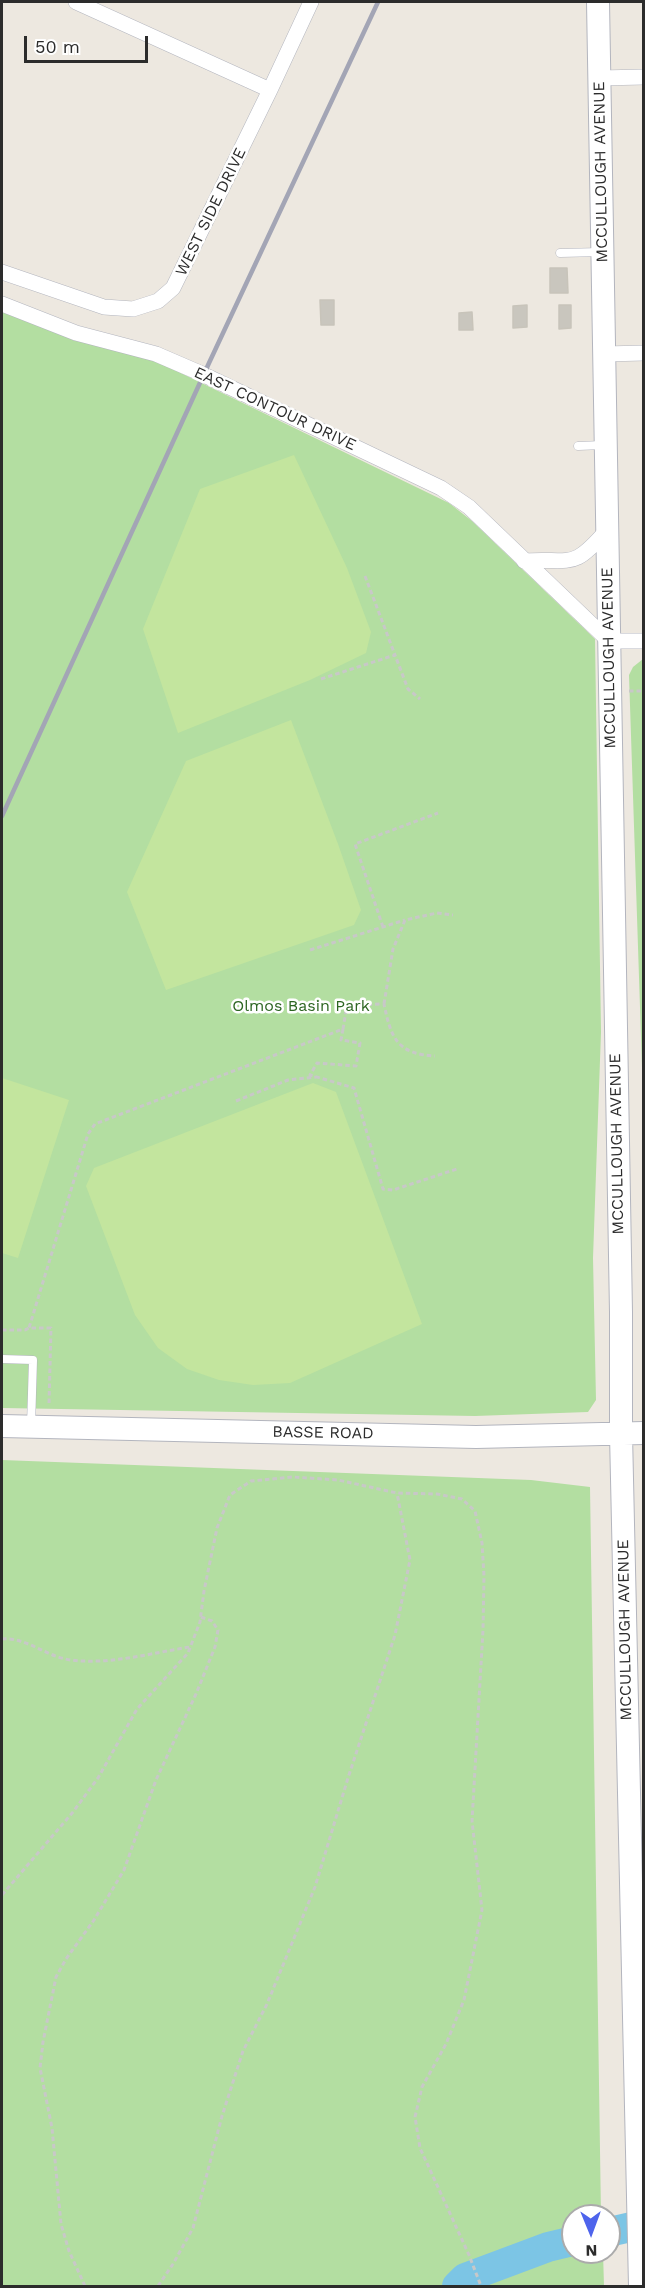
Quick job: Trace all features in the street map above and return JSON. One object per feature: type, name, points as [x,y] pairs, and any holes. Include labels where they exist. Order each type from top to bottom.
[{"type":"main road","name":"MCCULLOUGH AVENUE","points":[[598,2],[621,1312],[621,1434],[640,2281]]},
{"type":"main road","name":"BASSE ROAD","points":[[2,1426],[476,1437],[644,1433]]},
{"type":"street","points":[[76,2],[270,90]]},
{"type":"street","name":"WEST SIDE DRIVE","points":[[2,272],[104,307],[133,309],[158,301],[173,288],[311,2]]},
{"type":"street","points":[[600,78],[644,77]]},
{"type":"street","name":"EAST CONTOUR DRIVE","points":[[2,304],[76,333],[156,354],[441,488],[469,507],[609,641]]},
{"type":"street","points":[[605,354],[644,353]]},
{"type":"street","points":[[524,561],[573,560],[589,551],[608,529]]},
{"type":"street","points":[[609,641],[644,641]]},
{"type":"lane","points":[[560,253],[603,252]]},
{"type":"lane","points":[[578,446],[606,445]]},
{"type":"lane","points":[[2,1359],[33,1360],[30,1427]]},
{"type":"path","points":[[365,576],[408,689],[420,699]]},
{"type":"path","points":[[321,679],[395,655]]},
{"type":"path","points":[[627,691],[644,690]]},
{"type":"path","points":[[383,927],[355,844],[438,813]]},
{"type":"path","points":[[310,950],[405,920],[437,914],[453,915]]},
{"type":"path","points":[[405,920],[393,949],[384,1004],[389,1026],[399,1045],[418,1055],[435,1056]]},
{"type":"path","points":[[384,1004],[346,1005],[341,1040],[360,1043],[356,1066],[317,1064],[310,1075],[354,1088],[382,1189],[393,1190],[457,1169]]},
{"type":"path","points":[[29,1328],[88,1134],[96,1124],[343,1029]]},
{"type":"path","points":[[236,1101],[288,1080],[317,1077]]},
{"type":"path","points":[[2,1329],[51,1328],[49,1403]]},
{"type":"path","points":[[2,1895],[73,1812],[98,1778],[137,1709],[167,1677],[190,1647],[201,1617],[206,1580],[230,1495],[251,1480],[304,1478],[338,1480],[397,1493],[436,1494],[462,1499],[475,1510],[482,1543],[484,1576],[472,1821],[482,1910],[464,2000],[446,2044],[422,2087],[415,2117],[420,2148],[469,2254],[481,2286]]},
{"type":"path","points":[[158,2286],[193,2229],[222,2116],[243,2051],[267,2004],[315,1887],[395,1635],[410,1560],[397,1493]]},
{"type":"path","points":[[85,2286],[69,2251],[61,2224],[57,2198],[57,2162],[40,2068],[43,2042],[56,1977],[124,1870],[156,1780],[215,1647],[218,1630],[212,1621],[201,1617]]},
{"type":"path","points":[[2,1640],[14,1638],[49,1655],[68,1660],[92,1662],[190,1647]]},
{"type":"green space","name":"Olmos Basin Park","points":[[2,312],[150,358],[449,503],[472,521],[595,639],[601,1032],[593,1258],[596,1400],[588,1412],[475,1416],[2,1408]]},
{"type":"green space","points":[[294,455],[347,568],[371,632],[366,653],[310,680],[178,733],[143,629],[200,489]]},
{"type":"green space","points":[[643,659],[643,1098],[629,675],[633,667]]},
{"type":"green space","points":[[291,720],[361,910],[354,925],[166,990],[127,892],[186,761]]},
{"type":"green space","points":[[2,1078],[69,1100],[18,1258],[2,1253]]},
{"type":"green space","points":[[313,1083],[336,1092],[422,1324],[290,1383],[253,1385],[219,1380],[187,1369],[158,1348],[135,1315],[86,1186],[94,1168]]},
{"type":"green space","points":[[2,1460],[531,1480],[590,1487],[601,2204],[561,2204],[561,2264],[603,2264],[604,2286],[2,2286]]},
{"type":"building","points":[[550,268],[567,268],[568,293],[550,293]]},
{"type":"building","points":[[320,300],[334,300],[334,325],[321,325]]},
{"type":"building","points":[[527,305],[527,327],[513,328],[513,306]]},
{"type":"building","points":[[559,305],[571,305],[571,328],[559,329]]},
{"type":"building","points":[[472,312],[473,330],[459,330],[459,313]]},
{"type":"waterway","points":[[621,2229],[644,2224]]},
{"type":"waterway","points":[[457,2286],[465,2278],[561,2244]]},
{"type":"railway","points":[[2,816],[209,363],[378,2]]}]
